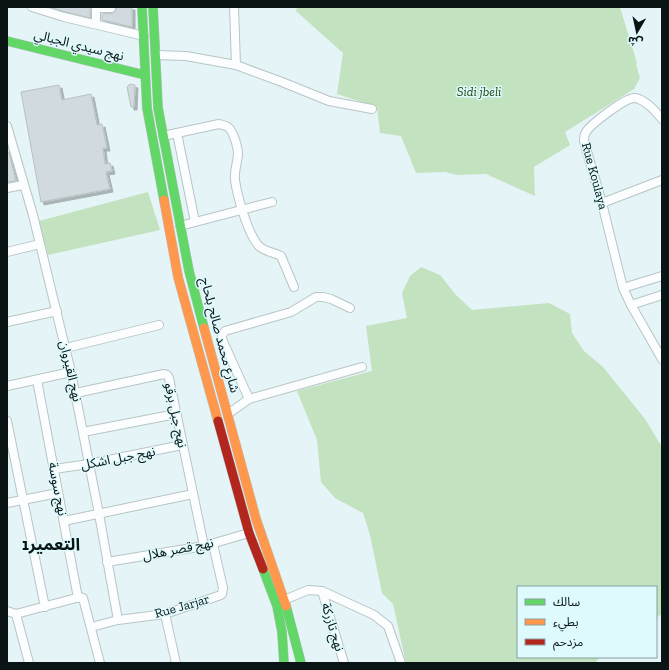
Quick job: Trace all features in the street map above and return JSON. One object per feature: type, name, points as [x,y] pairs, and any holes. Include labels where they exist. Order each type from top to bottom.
[{"type":"main road","name":"شارع محمد صالح بلحاج","points":[[142,7],[147,108],[178,276],[249,533],[277,606],[282,632],[284,663]]},
{"type":"main road","name":"شارع محمد صالح بلحاج","points":[[153,7],[158,108],[189,271],[256,520],[284,600],[301,663]]},
{"type":"main road","name":"نهج سيدي الجبالي","points":[[7,40],[145,75]]},
{"type":"main road","points":[[167,219],[178,216]]},
{"type":"street","points":[[34,7],[64,17],[144,36]]},
{"type":"street","points":[[96,24],[96,7],[111,8]]},
{"type":"street","points":[[234,7],[236,65]]},
{"type":"street","points":[[156,56],[186,56],[236,65],[329,101],[372,109]]},
{"type":"street","name":"Rue Koulaya","points":[[662,118],[644,102],[636,98],[629,99],[621,103],[586,132],[584,141],[602,202],[623,288],[662,359]]},
{"type":"street","points":[[164,136],[219,124],[226,126],[231,130],[238,149],[235,179],[242,210],[254,241],[259,247],[281,256],[294,287]]},
{"type":"street","name":"نهج القيروان","points":[[7,127],[40,244],[66,348],[76,393],[118,620]]},
{"type":"street","points":[[177,133],[195,222]]},
{"type":"street","points":[[602,202],[662,180]]},
{"type":"street","points":[[7,188],[23,185]]},
{"type":"street","points":[[180,226],[272,202]]},
{"type":"street","points":[[7,252],[40,244]]},
{"type":"street","points":[[623,288],[662,276]]},
{"type":"street","points":[[631,305],[662,295]]},
{"type":"street","points":[[249,399],[222,339],[222,335],[225,331],[286,314],[316,297],[331,299],[350,308]]},
{"type":"street","points":[[7,322],[57,310]]},
{"type":"street","points":[[66,348],[159,325]]},
{"type":"street","points":[[228,414],[249,399],[362,368]]},
{"type":"street","points":[[7,386],[71,372]]},
{"type":"street","name":"نهج جبل برقو","points":[[76,393],[164,374],[167,375],[169,378],[204,546]]},
{"type":"street","name":"نهج سوسة","points":[[37,380],[58,493],[80,598],[91,627],[100,663]]},
{"type":"street","points":[[83,432],[176,414]]},
{"type":"street","points":[[7,421],[45,607]]},
{"type":"street","name":"نهج جبل اشكل","points":[[54,469],[89,464],[182,445]]},
{"type":"street","points":[[7,503],[58,493]]},
{"type":"street","points":[[64,522],[193,494]]},
{"type":"street","name":"نهج قصر هلال","points":[[107,562],[204,546],[249,533]]},
{"type":"street","name":"Rue Jarjar","points":[[91,627],[118,620],[165,614],[221,595],[223,588],[213,544]]},
{"type":"street","points":[[284,600],[308,590],[322,591],[374,615],[385,623],[390,630],[401,663]]},
{"type":"street","name":"نهج تازركة","points":[[322,591],[344,663]]},
{"type":"street","points":[[7,609],[16,614],[80,598]]},
{"type":"street","points":[[16,614],[29,663]]},
{"type":"street","points":[[165,614],[176,663]]},
{"type":"green space","name":"Sidi jbeli","points":[[297,7],[620,7],[640,78],[634,89],[565,132],[570,145],[534,167],[535,196],[486,174],[457,175],[445,172],[416,173],[401,136],[380,133],[377,107],[337,94],[343,53],[296,11]]},
{"type":"green space","points":[[148,192],[160,230],[48,255],[39,221]]},
{"type":"green space","points":[[421,267],[440,275],[456,295],[472,310],[549,303],[570,314],[572,333],[584,351],[603,367],[645,419],[662,447],[662,614],[657,617],[657,586],[517,586],[517,658],[600,658],[594,663],[406,663],[393,604],[382,593],[370,535],[363,513],[335,498],[321,482],[317,440],[297,391],[372,371],[366,326],[407,318],[402,293],[410,276]]},
{"type":"building","points":[[50,7],[90,7],[90,18],[65,12]]},
{"type":"building","points":[[116,7],[132,7],[132,27],[102,20],[102,14],[113,13],[116,10]]},
{"type":"building","points":[[130,84],[135,85],[134,107],[131,107],[127,87]]},
{"type":"building","points":[[59,85],[62,100],[91,94],[97,125],[102,124],[107,148],[103,148],[105,164],[110,163],[112,171],[106,172],[110,189],[41,202],[21,92]]},
{"type":"building","points":[[9,152],[16,181],[7,182],[7,153]]},
{"type":"traffic: fast","points":[[142,7],[147,108],[164,200]]},
{"type":"traffic: fast","points":[[153,7],[158,108],[189,271],[204,328]]},
{"type":"traffic: fast","points":[[7,41],[145,75]]},
{"type":"traffic: fast","points":[[263,569],[277,606],[282,632],[284,663]]},
{"type":"traffic: fast","points":[[286,606],[301,663]]},
{"type":"traffic: slow","points":[[164,200],[178,277],[218,421]]},
{"type":"traffic: slow","points":[[204,328],[256,519],[286,606]]},
{"type":"traffic: jam","points":[[218,421],[249,533],[263,569]]},
{"type":"district","name":"التعمير1","points":[[51,544]]}]
